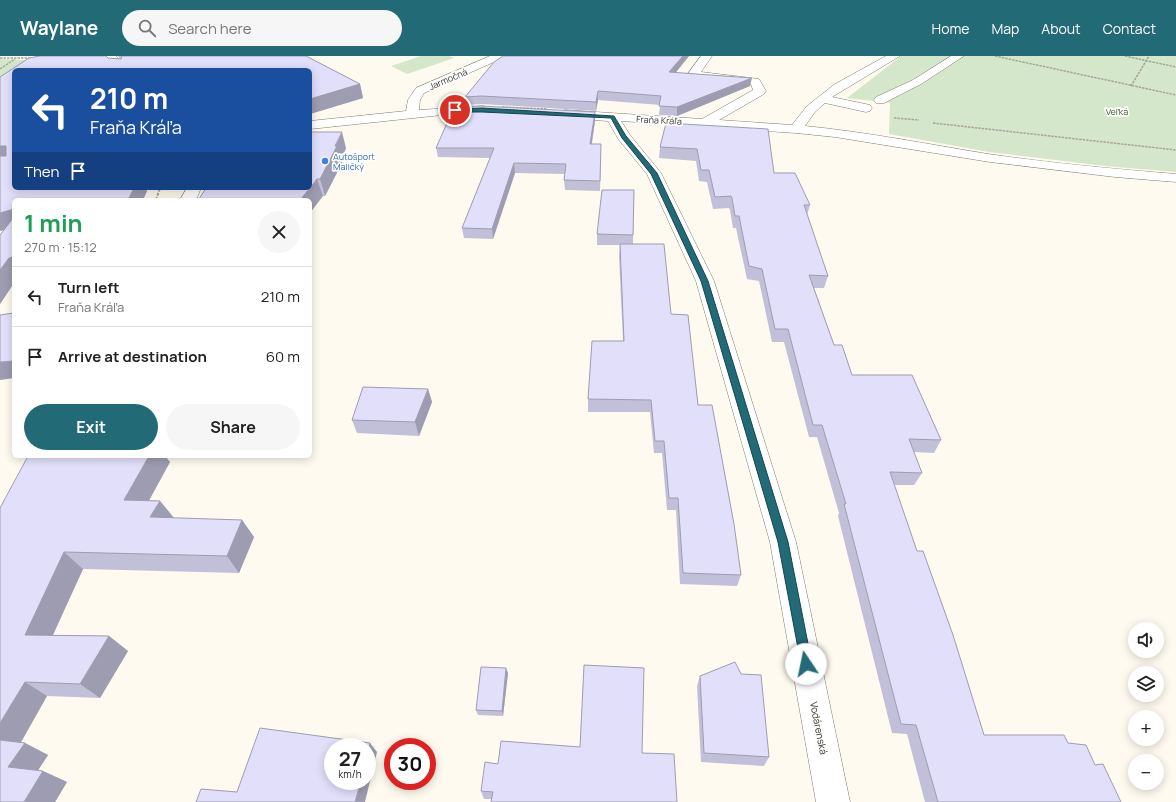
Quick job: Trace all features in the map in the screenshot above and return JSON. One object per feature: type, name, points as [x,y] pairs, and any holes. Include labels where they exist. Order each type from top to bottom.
[{"type":"street","points":[[110,56],[119,68]]},
{"type":"street","name":"Jarmočná","points":[[412,114],[414,100],[420,91],[499,56]]},
{"type":"street","points":[[706,122],[760,91],[755,80],[693,75],[707,56]]},
{"type":"street","points":[[796,129],[812,109],[823,99],[894,56]]},
{"type":"street","points":[[880,100],[917,82],[959,56]]},
{"type":"street","points":[[823,99],[866,108]]},
{"type":"street","points":[[312,126],[442,111],[496,109]]},
{"type":"street","name":"Fraňa Kráľa","points":[[551,111],[612,117],[796,129],[887,141],[990,158],[1176,178]]},
{"type":"street","name":"Vodárenská","points":[[612,117],[624,137],[654,173],[705,281],[783,542],[833,802]]},
{"type":"path","points":[[995,56],[1176,95]]},
{"type":"path","points":[[1125,56],[1176,67]]},
{"type":"path","points":[[1130,86],[1149,56]]},
{"type":"path","points":[[0,58],[34,58]]},
{"type":"path","points":[[0,69],[15,58]]},
{"type":"path","points":[[496,109],[551,111]]},
{"type":"path","points":[[933,123],[1176,150]]},
{"type":"green space","points":[[421,56],[449,56],[454,58],[407,74],[391,66]]},
{"type":"green space","name":"Veľká","points":[[901,56],[1176,56],[1176,172],[1105,166],[989,152],[889,134],[890,103],[847,98]]},
{"type":"green space","points":[[0,59],[26,60],[14,68],[12,68],[12,70],[0,78]]},
{"type":"building","points":[[40,56],[106,56],[108,58],[121,59],[122,56],[306,56],[360,84],[312,98],[312,68],[14,68],[29,58]]},
{"type":"building","points":[[503,56],[683,56],[669,72],[752,78],[677,107],[659,106],[661,96],[598,91],[596,102],[481,96],[465,97],[494,62]]},
{"type":"building","points":[[12,69],[12,190],[133,190],[129,198],[12,198],[12,210],[0,213],[0,156],[6,156],[6,146],[0,146],[0,77]]},
{"type":"building","points":[[481,106],[595,112],[590,144],[601,144],[600,181],[564,180],[566,164],[514,163],[492,229],[462,228],[494,148],[436,148],[452,112],[456,107]]},
{"type":"building","points":[[666,123],[768,129],[774,173],[795,173],[810,205],[804,205],[828,276],[809,275],[834,345],[842,345],[852,375],[912,375],[941,440],[909,439],[922,473],[890,472],[917,551],[923,551],[953,635],[984,735],[1064,735],[1068,743],[1086,745],[1095,765],[1103,764],[1121,802],[938,802],[916,725],[901,724],[844,504],[846,504],[822,425],[813,425],[788,329],[775,329],[762,269],[749,266],[739,216],[735,216],[731,196],[715,197],[709,170],[701,170],[697,149],[660,147]]},
{"type":"building","points":[[312,132],[342,132],[335,146],[337,146],[320,179],[317,179],[312,185]]},
{"type":"building","points":[[205,190],[308,190],[302,198],[200,198]]},
{"type":"building","points":[[602,190],[634,190],[633,235],[597,234]]},
{"type":"building","points":[[12,220],[12,257],[9,258],[0,270],[0,235]]},
{"type":"building","points":[[620,244],[664,244],[671,314],[688,315],[698,405],[712,405],[734,524],[741,575],[683,573],[678,498],[669,498],[664,441],[655,441],[651,400],[588,399],[592,341],[624,341]]},
{"type":"building","points":[[12,313],[12,361],[0,362],[0,315]]},
{"type":"building","points":[[363,387],[428,389],[415,422],[352,420]]},
{"type":"building","points":[[27,458],[148,458],[124,500],[160,501],[150,517],[242,520],[227,556],[64,552],[25,635],[109,636],[80,684],[25,682],[0,723],[0,508]]},
{"type":"building","points":[[735,662],[741,674],[761,675],[769,757],[704,753],[700,676]]},
{"type":"building","points":[[584,665],[644,668],[642,753],[674,754],[677,802],[491,802],[493,792],[481,791],[485,762],[498,764],[501,741],[580,747]]},
{"type":"building","points":[[481,667],[506,668],[502,711],[476,710]]},
{"type":"building","points":[[260,728],[333,738],[324,738],[324,790],[358,790],[355,802],[196,802],[201,789],[237,792]]},
{"type":"building","points":[[0,740],[25,743],[8,767],[43,771],[24,802],[0,802]]},
{"type":"place","name":"Autošport Maličký","points":[[325,161]]},
{"type":"route","points":[[455,110],[482,110],[612,117],[624,137],[654,173],[705,281],[783,542],[806,664]]}]
